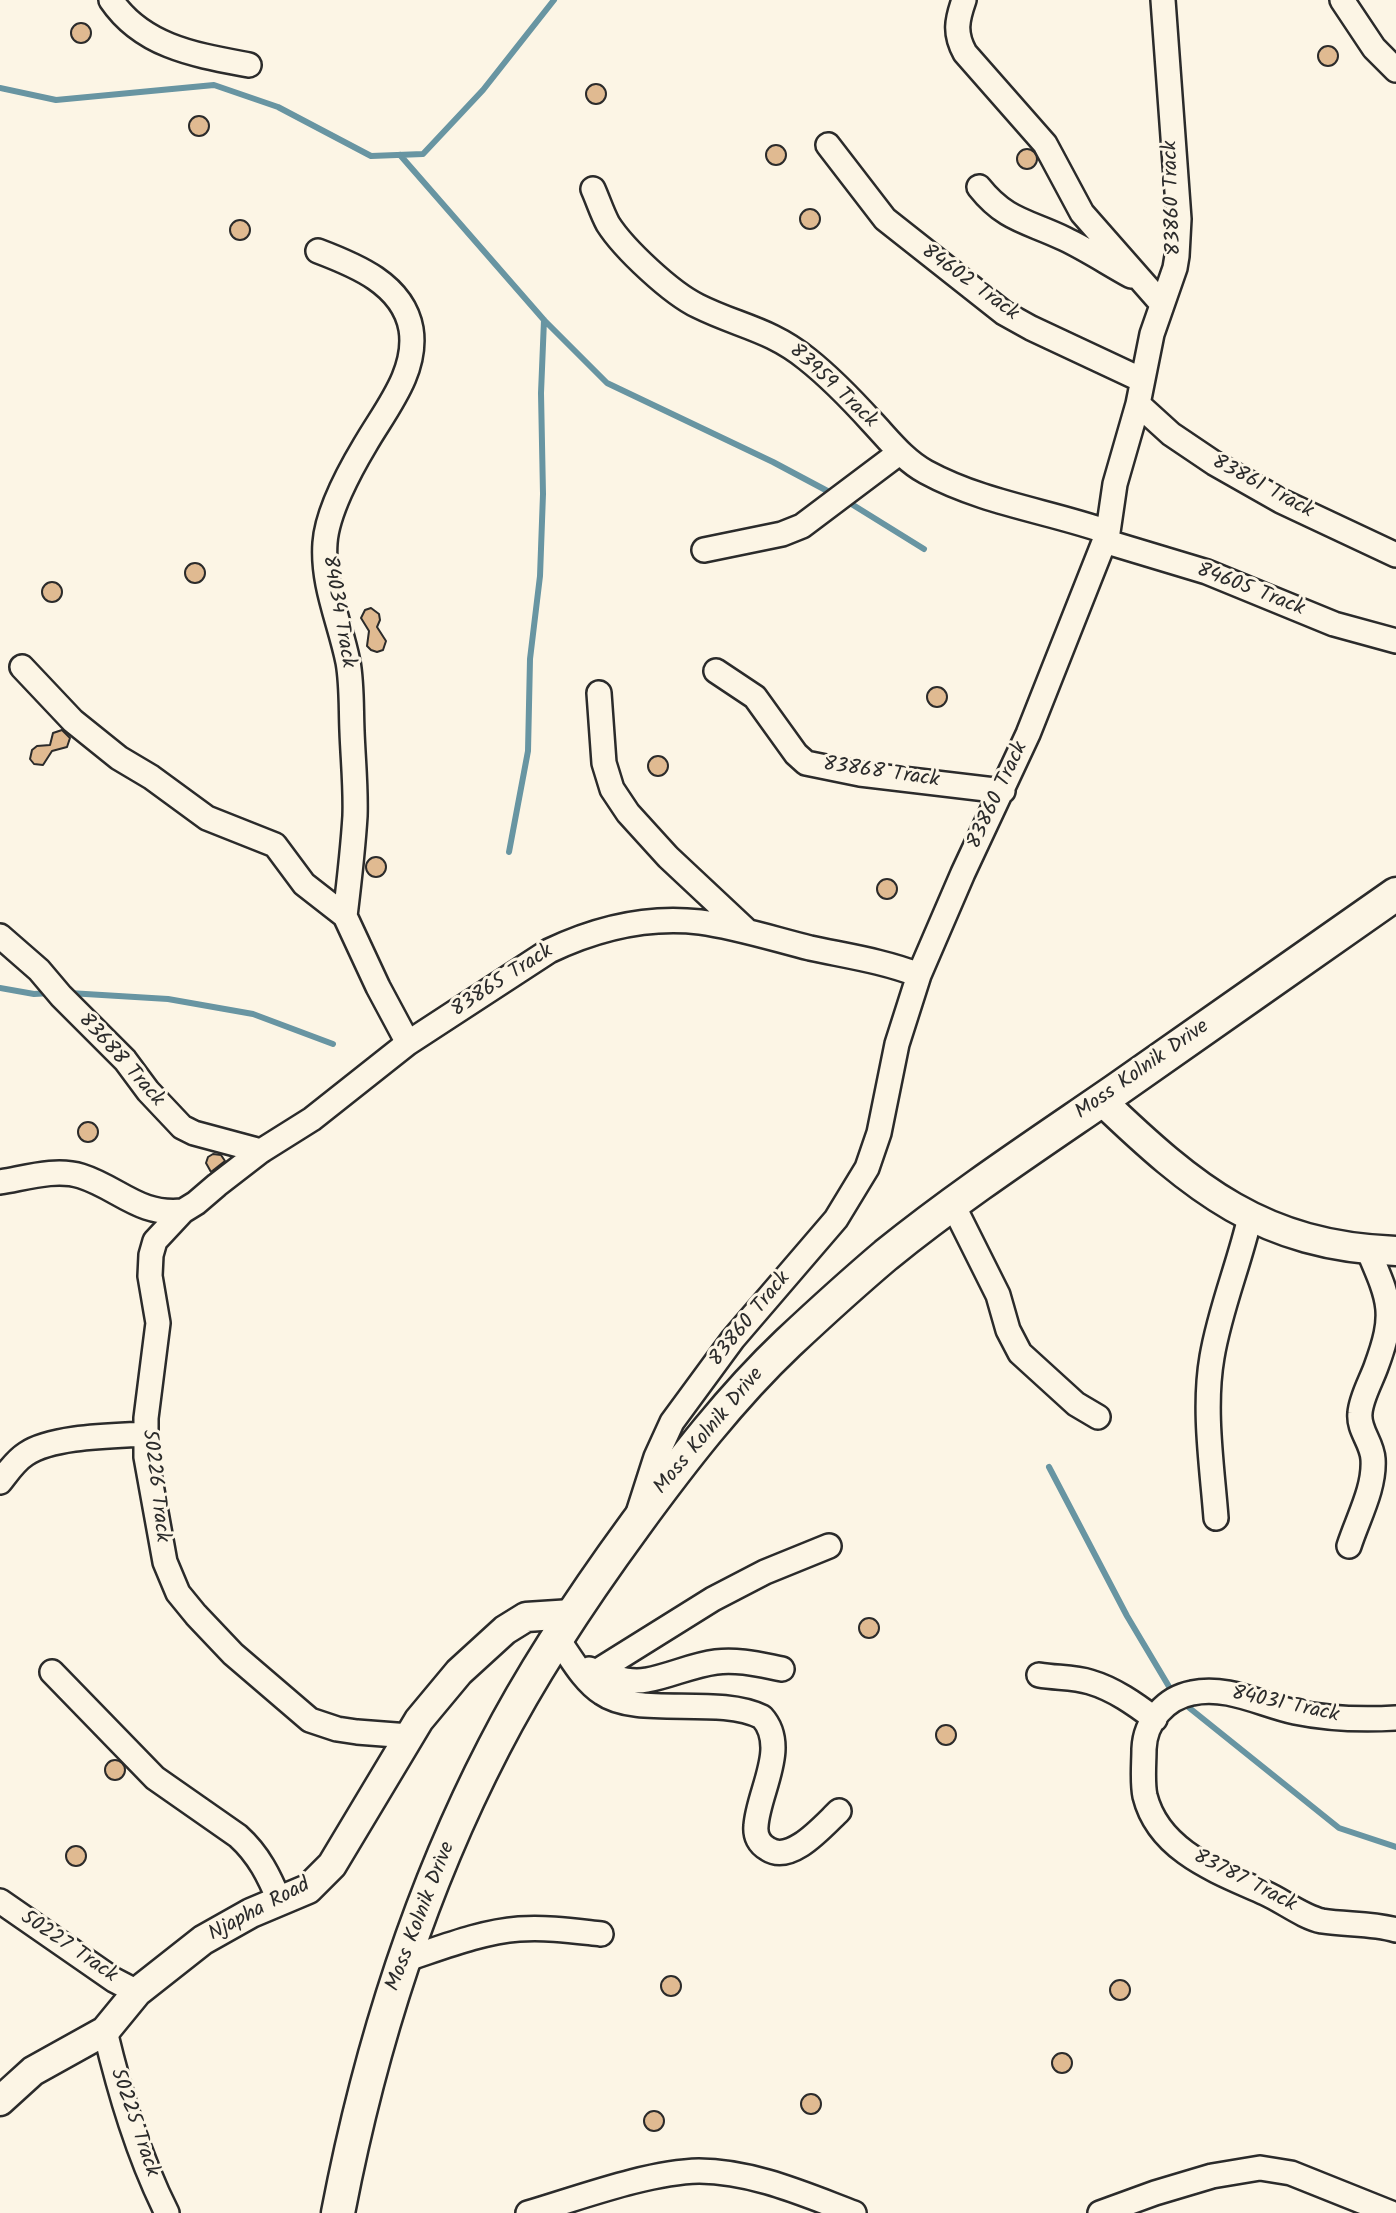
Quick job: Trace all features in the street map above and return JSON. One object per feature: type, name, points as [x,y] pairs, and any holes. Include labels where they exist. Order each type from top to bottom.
[{"type":"main road","name":"Moss Kolnik Drive","points":[[338,2213],[365,2087],[404,1960],[435,1877],[493,1749],[564,1626],[660,1490],[743,1389],[785,1346],[887,1255],[1101,1100],[1396,894]]},
{"type":"street","points":[[111,0],[120,13],[157,41],[217,59],[248,65]]},
{"type":"street","points":[[964,0],[956,25],[959,43],[965,53],[1045,144],[1082,214],[1162,304]]},
{"type":"street","name":"83860 Track","points":[[634,1527],[656,1457],[672,1422],[733,1339],[835,1219],[867,1168],[879,1133],[897,1044],[919,975],[963,873],[1003,790],[1106,536],[1115,484],[1138,404],[1152,334],[1175,268],[1179,219],[1163,0]]},
{"type":"street","points":[[1342,0],[1374,48],[1396,70]]},
{"type":"street","name":"84602 Track","points":[[828,145],[885,219],[1004,313],[1142,380]]},
{"type":"street","points":[[979,187],[993,205],[1007,214],[1081,247],[1147,285]]},
{"type":"street","name":"83959 Track","points":[[593,189],[608,223],[649,269],[696,306],[761,330],[786,343],[838,387],[914,465],[987,498],[1067,517],[1106,536]]},
{"type":"street","name":"84034 Track","points":[[318,251],[352,264],[391,292],[408,317],[412,335],[410,357],[398,390],[354,465],[327,527],[325,543],[331,605],[348,663],[351,691],[355,815],[345,916]]},
{"type":"street","name":"83861 Track","points":[[1138,404],[1171,434],[1214,463],[1281,501],[1396,555]]},
{"type":"street","points":[[704,550],[782,534],[802,526],[900,453]]},
{"type":"street","name":"84605 Track","points":[[1106,536],[1207,572],[1334,624],[1396,641]]},
{"type":"street","points":[[22,667],[73,721],[119,758],[151,777],[207,818],[275,845],[304,884],[345,916],[408,1043]]},
{"type":"street","name":"83868 Track","points":[[716,671],[755,697],[796,754],[806,763],[860,774],[1003,790]]},
{"type":"street","points":[[600,692],[600,731],[604,763],[612,789],[628,813],[668,857],[748,932]]},
{"type":"street","name":"83865 Track","points":[[183,1212],[261,1151],[312,1119],[408,1043],[549,951],[571,940],[618,927],[662,920],[700,922],[836,954],[871,959],[919,975]]},
{"type":"street","name":"83688 Track","points":[[0,936],[39,970],[125,1060],[148,1091],[182,1127],[194,1133],[261,1151]]},
{"type":"street","points":[[1101,1100],[1182,1173],[1250,1217],[1288,1233],[1368,1250],[1396,1251]]},
{"type":"street","points":[[0,1182],[57,1173],[74,1174],[96,1182],[138,1205],[164,1212],[183,1212]]},
{"type":"street","points":[[953,1205],[998,1295],[1008,1330],[1020,1353],[1076,1404],[1098,1417]]},
{"type":"street","name":"50226 Track","points":[[183,1212],[155,1241],[151,1255],[150,1276],[158,1323],[146,1418],[146,1457],[164,1562],[178,1593],[196,1615],[254,1674],[283,1694],[310,1720],[337,1729],[409,1735]]},
{"type":"street","points":[[1216,1518],[1210,1446],[1211,1360],[1222,1306],[1239,1262],[1250,1217]]},
{"type":"street","points":[[1349,1546],[1369,1490],[1373,1469],[1373,1455],[1361,1426],[1360,1414],[1381,1354],[1389,1313],[1386,1290],[1368,1250]]},
{"type":"street","points":[[0,1482],[15,1463],[37,1448],[95,1437],[146,1434]]},
{"type":"street","points":[[586,1668],[765,1572],[829,1546]]},
{"type":"street","name":"Njapha Road","points":[[2,2096],[33,2071],[105,2031],[137,1992],[203,1940],[251,1913],[308,1889],[332,1866],[409,1735],[446,1687],[505,1630],[526,1617],[564,1626]]},
{"type":"street","points":[[564,1626],[602,1694],[646,1705],[686,1704],[735,1710],[762,1717],[771,1730],[772,1753],[758,1811],[756,1835],[761,1844],[770,1851],[787,1852],[797,1848],[839,1811]]},
{"type":"street","points":[[586,1668],[632,1681],[645,1681],[718,1661],[744,1662],[782,1669]]},
{"type":"street","points":[[52,1672],[155,1778],[249,1846],[269,1875],[280,1902]]},
{"type":"street","points":[[1040,1675],[1095,1684],[1133,1703],[1155,1718]]},
{"type":"street","name":"84031 Track","points":[[1155,1718],[1165,1705],[1176,1697],[1194,1692],[1216,1692],[1234,1693],[1280,1708],[1323,1717],[1396,1718]]},
{"type":"street","name":"83787 Track","points":[[1155,1718],[1146,1732],[1144,1742],[1145,1794],[1164,1832],[1195,1861],[1321,1920],[1396,1930]]},
{"type":"street","name":"50227 Track","points":[[0,1901],[114,1980],[137,1992]]},
{"type":"street","points":[[404,1960],[465,1940],[518,1929],[555,1928],[601,1934]]},
{"type":"street","name":"50225 Track","points":[[105,2031],[132,2127],[166,2213]]},
{"type":"street","points":[[1100,2213],[1201,2179],[1260,2168],[1291,2174],[1391,2213]]},
{"type":"street","points":[[528,2213],[650,2178],[699,2171],[747,2178],[800,2193],[854,2213]]},
{"type":"building","points":[[81,23],[88,26],[91,33],[88,40],[81,43],[74,40],[71,33],[74,26]]},
{"type":"building","points":[[1328,46],[1335,49],[1338,56],[1335,63],[1328,66],[1321,63],[1318,56],[1321,49]]},
{"type":"building","points":[[596,84],[603,87],[606,94],[603,101],[596,104],[589,101],[586,94],[589,87]]},
{"type":"building","points":[[199,116],[206,119],[209,126],[206,133],[199,136],[192,133],[189,126],[192,119]]},
{"type":"building","points":[[776,145],[783,148],[786,155],[783,162],[776,165],[769,162],[766,155],[769,148]]},
{"type":"building","points":[[1027,149],[1034,152],[1037,159],[1034,166],[1027,169],[1020,166],[1017,159],[1020,152]]},
{"type":"building","points":[[810,209],[817,212],[820,219],[817,226],[810,229],[803,226],[800,219],[803,212]]},
{"type":"building","points":[[240,220],[247,223],[250,230],[247,237],[240,240],[233,237],[230,230],[233,223]]},
{"type":"building","points":[[195,563],[202,566],[205,573],[202,580],[195,583],[188,580],[185,573],[188,566]]},
{"type":"building","points":[[52,582],[59,585],[62,592],[59,599],[52,602],[45,599],[42,592],[45,585]]},
{"type":"building","points":[[371,608],[379,614],[377,627],[386,641],[383,650],[377,652],[367,646],[369,631],[361,618],[365,610]]},
{"type":"building","points":[[937,687],[944,690],[947,697],[944,704],[937,707],[930,704],[927,697],[930,690]]},
{"type":"building","points":[[62,730],[70,738],[67,747],[52,751],[43,765],[34,764],[30,759],[32,750],[37,746],[50,745],[53,733]]},
{"type":"building","points":[[658,756],[665,759],[668,766],[665,773],[658,776],[651,773],[648,766],[651,759]]},
{"type":"building","points":[[376,857],[383,860],[386,867],[383,874],[376,877],[369,874],[366,867],[369,860]]},
{"type":"building","points":[[887,879],[894,882],[897,889],[894,896],[887,899],[880,896],[877,889],[880,882]]},
{"type":"building","points":[[88,1122],[95,1125],[98,1132],[95,1139],[88,1142],[81,1139],[78,1132],[81,1125]]},
{"type":"building","points":[[213,1154],[221,1155],[225,1161],[211,1172],[206,1163],[208,1157]]},
{"type":"building","points":[[869,1618],[876,1621],[879,1628],[876,1635],[869,1638],[862,1635],[859,1628],[862,1621]]},
{"type":"building","points":[[946,1725],[953,1728],[956,1735],[953,1742],[946,1745],[939,1742],[936,1735],[939,1728]]},
{"type":"building","points":[[115,1760],[122,1763],[125,1770],[122,1777],[115,1780],[108,1777],[105,1770],[108,1763]]},
{"type":"building","points":[[76,1846],[83,1849],[86,1856],[83,1863],[76,1866],[69,1863],[66,1856],[69,1849]]},
{"type":"building","points":[[671,1976],[678,1979],[681,1986],[678,1993],[671,1996],[664,1993],[661,1986],[664,1979]]},
{"type":"building","points":[[1120,1980],[1127,1983],[1130,1990],[1127,1997],[1120,2000],[1113,1997],[1110,1990],[1113,1983]]},
{"type":"building","points":[[1062,2053],[1069,2056],[1072,2063],[1069,2070],[1062,2073],[1055,2070],[1052,2063],[1055,2056]]},
{"type":"building","points":[[811,2094],[818,2097],[821,2104],[818,2111],[811,2114],[804,2111],[801,2104],[804,2097]]},
{"type":"building","points":[[654,2111],[661,2114],[664,2121],[661,2128],[654,2131],[647,2128],[644,2121],[647,2114]]},
{"type":"waterway","points":[[0,88],[56,100],[214,85],[278,107],[371,156],[423,154],[483,90],[554,0]]},
{"type":"waterway","points":[[400,155],[544,320],[607,383],[773,462],[835,495]]},
{"type":"waterway","points":[[509,852],[528,751],[530,659],[540,576],[544,320]]},
{"type":"waterway","points":[[845,500],[924,549]]},
{"type":"waterway","points":[[0,988],[34,994],[51,993]]},
{"type":"waterway","points":[[69,993],[168,999],[253,1014],[333,1044]]},
{"type":"waterway","points":[[1049,1467],[1127,1616],[1174,1695]]},
{"type":"waterway","points":[[1182,1702],[1339,1828],[1396,1847]]}]
